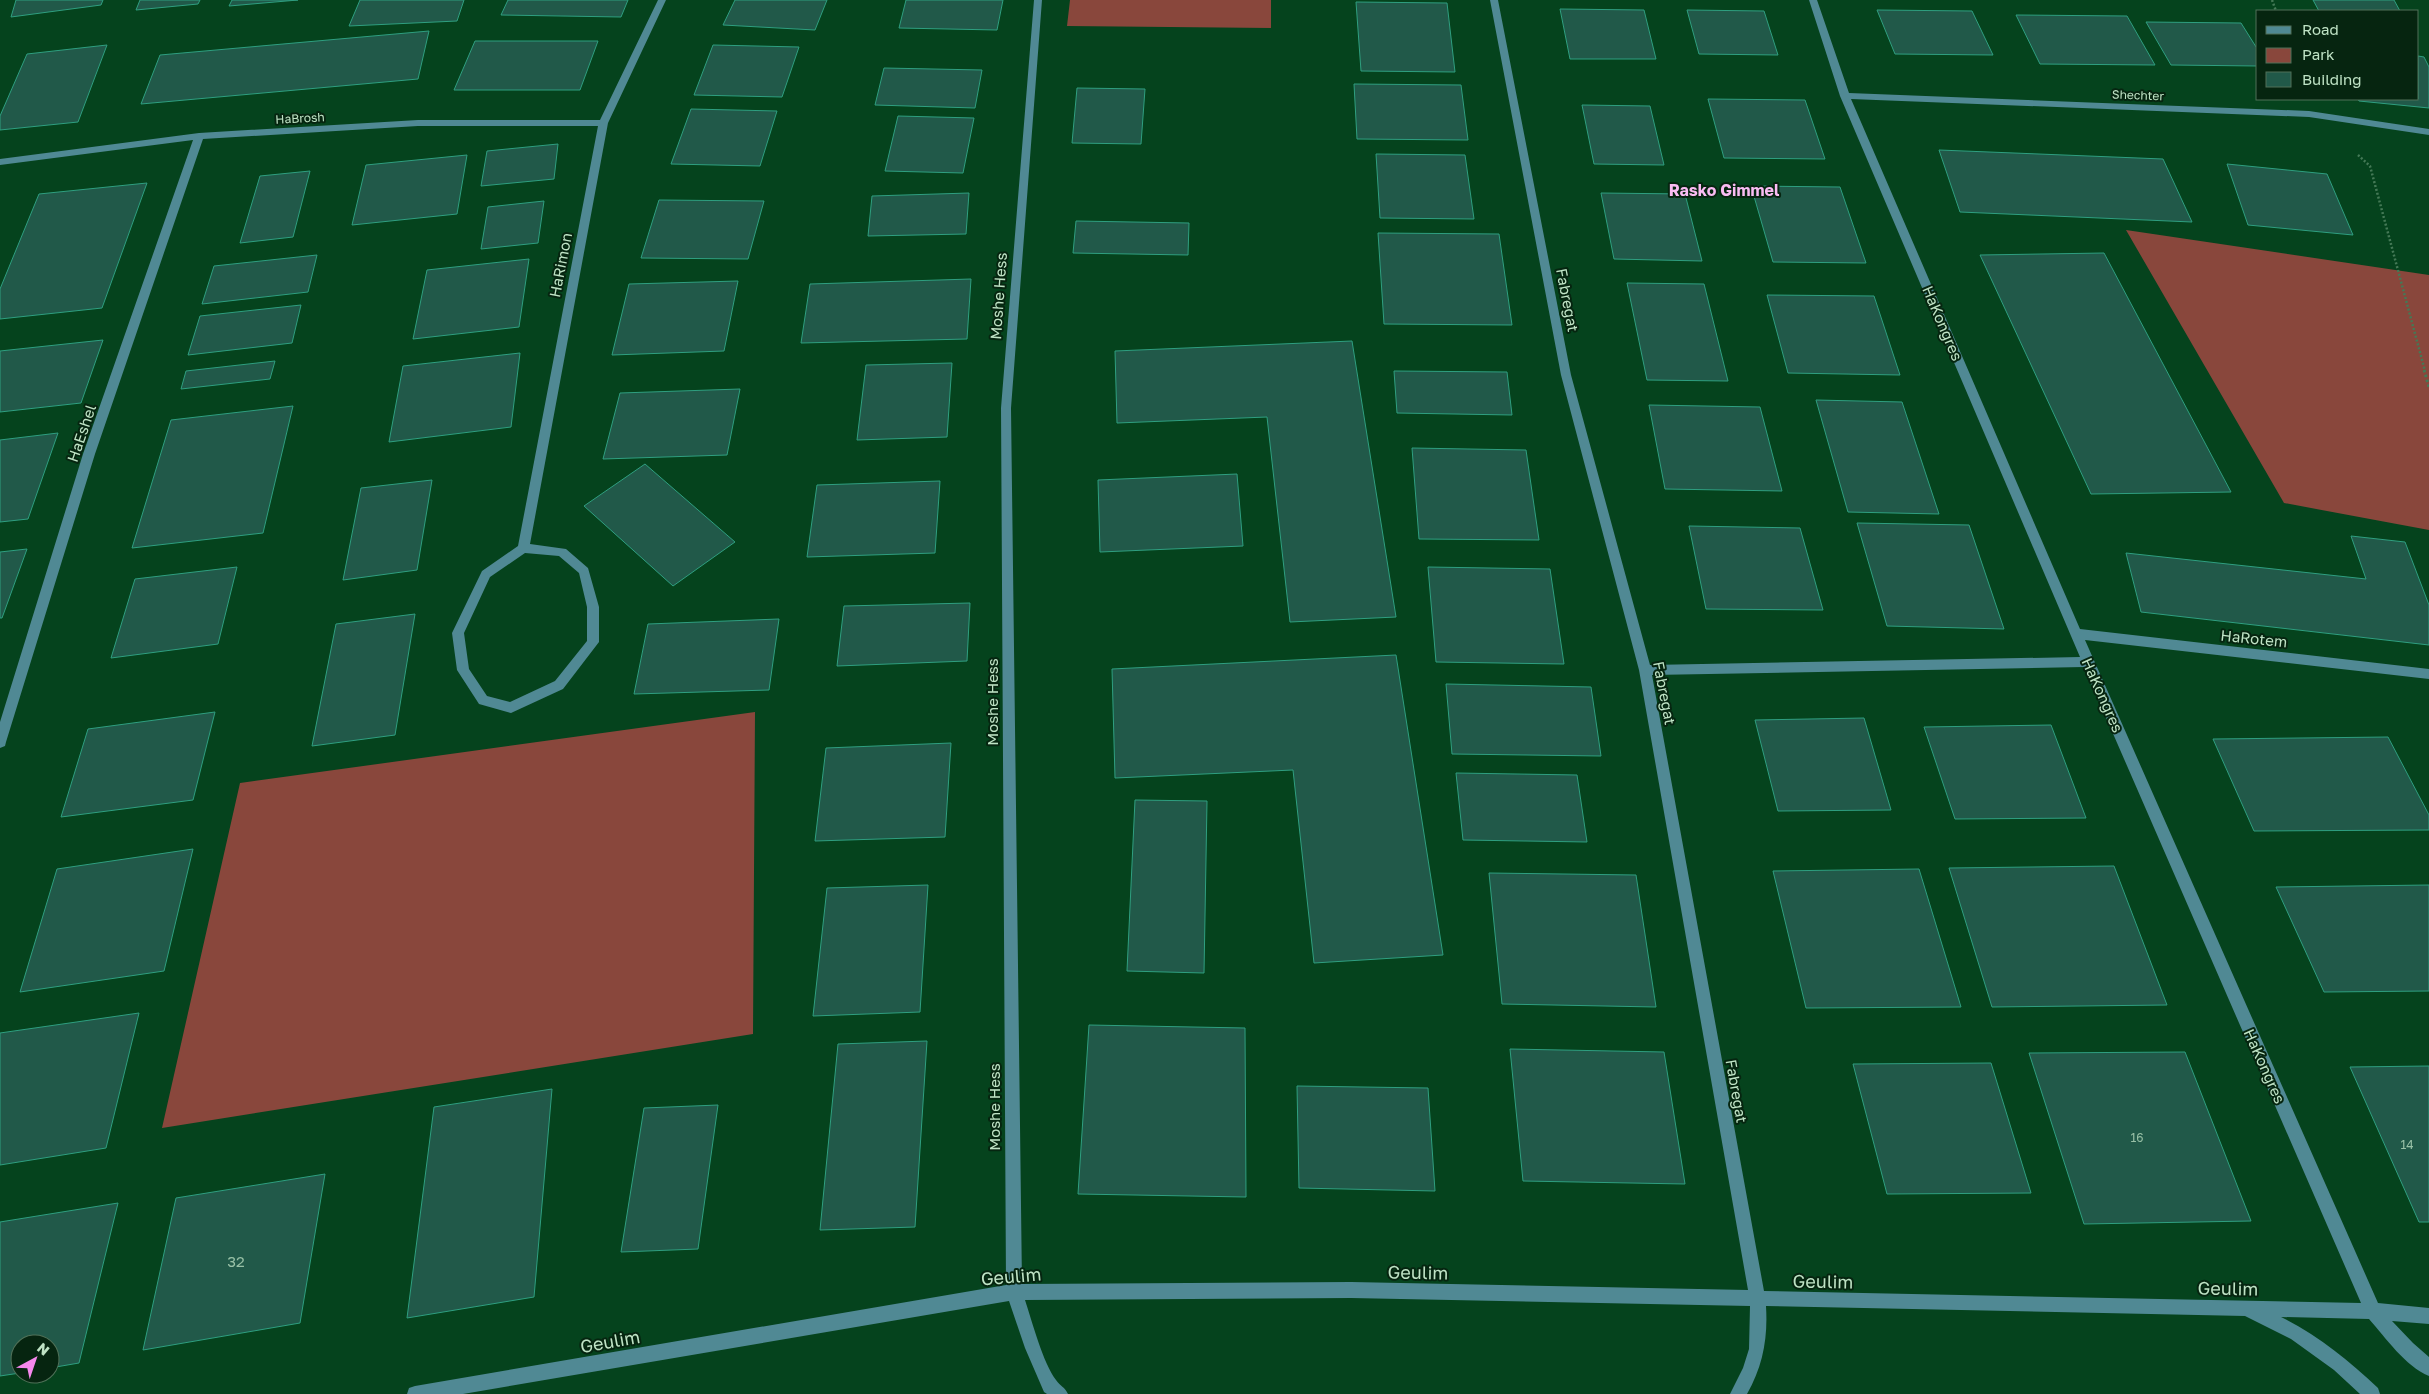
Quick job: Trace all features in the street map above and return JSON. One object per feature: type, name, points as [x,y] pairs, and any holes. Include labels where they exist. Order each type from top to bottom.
[{"type":"street","name":"HaRimon","points":[[523,548],[603,123],[662,0]]},
{"type":"street","name":"Moshe Hess","points":[[1038,0],[1006,408],[1012,1231],[1014,1292],[1050,1386],[1060,1394]]},
{"type":"street","name":"Fabregat","points":[[1494,0],[1566,375],[1645,670],[1758,1300],[1760,1337],[1752,1372],[1738,1394]]},
{"type":"street","name":"HaKongres","points":[[1813,0],[1846,96],[2088,662],[2373,1311],[2407,1348],[2429,1368]]},
{"type":"street","name":"Shechter","points":[[1846,96],[2309,114],[2429,132]]},
{"type":"street","name":"HaBrosh","points":[[0,162],[199,136],[418,123],[603,123]]},
{"type":"street","name":"HaEshel","points":[[0,742],[89,454],[199,136]]},
{"type":"street","points":[[523,548],[562,552],[584,571],[593,607],[593,642],[559,685],[511,708],[483,700],[463,670],[458,633],[486,574],[523,548]]},
{"type":"street","name":"HaRotem","points":[[2076,634],[2429,674]]},
{"type":"street","points":[[1645,670],[2088,662]]},
{"type":"street","name":"Geulim","points":[[415,1394],[1014,1292],[1351,1290],[1758,1300],[2373,1311],[2429,1316]]},
{"type":"street","points":[[2246,1309],[2298,1333],[2340,1364],[2372,1394]]},
{"type":"path","points":[[2354,153],[2370,166],[2429,387]]},
{"type":"green space","points":[[1070,0],[1271,0],[1271,28],[1067,26]]},
{"type":"green space","points":[[2126,230],[2429,275],[2429,530],[2284,503]]},
{"type":"green space","points":[[755,712],[753,1034],[162,1128],[240,783]]},
{"type":"building","points":[[16,0],[103,0],[101,5],[11,17]]},
{"type":"building","points":[[140,0],[200,0],[198,4],[136,10]]},
{"type":"building","points":[[232,0],[298,0],[229,6]]},
{"type":"building","points":[[360,0],[464,0],[457,21],[349,26]]},
{"type":"building","points":[[508,0],[628,0],[621,17],[501,15]]},
{"type":"building","points":[[735,0],[827,0],[815,30],[723,25]]},
{"type":"building","points":[[906,0],[1003,0],[997,30],[899,28]]},
{"type":"building","points":[[2313,0],[2394,0],[2399,10],[2318,10]]},
{"type":"building","points":[[1356,2],[1447,3],[1455,72],[1361,71]]},
{"type":"building","points":[[1560,9],[1644,10],[1656,59],[1570,59]]},
{"type":"building","points":[[1687,10],[1764,11],[1778,55],[1699,54]]},
{"type":"building","points":[[1877,10],[1972,11],[1993,55],[1895,54]]},
{"type":"building","points":[[2016,15],[2127,16],[2155,65],[2040,64]]},
{"type":"building","points":[[2146,22],[2241,23],[2256,47],[2256,66],[2171,65]]},
{"type":"building","points":[[429,31],[418,79],[141,104],[160,55]]},
{"type":"building","points":[[475,41],[598,41],[580,90],[454,90]]},
{"type":"building","points":[[107,45],[78,122],[0,130],[0,116],[27,54]]},
{"type":"building","points":[[713,45],[799,47],[782,97],[694,95]]},
{"type":"building","points":[[2419,56],[2424,57],[2429,67],[2429,108],[2359,101],[2419,100]]},
{"type":"building","points":[[884,68],[982,70],[975,108],[875,105]]},
{"type":"building","points":[[1354,84],[1461,85],[1468,140],[1357,139]]},
{"type":"building","points":[[1077,88],[1145,89],[1141,144],[1072,143]]},
{"type":"building","points":[[1708,99],[1805,100],[1825,159],[1724,158]]},
{"type":"building","points":[[1582,105],[1650,106],[1664,165],[1594,164]]},
{"type":"building","points":[[691,109],[777,111],[760,166],[671,164]]},
{"type":"building","points":[[898,116],[974,118],[963,173],[885,171]]},
{"type":"building","points":[[558,144],[554,179],[481,186],[487,151]]},
{"type":"building","points":[[1939,150],[2163,159],[2192,222],[1960,212]]},
{"type":"building","points":[[1376,154],[1465,155],[1474,219],[1380,218]]},
{"type":"building","points":[[467,155],[457,214],[352,225],[366,165]]},
{"type":"building","points":[[2227,164],[2327,174],[2353,235],[2248,225]]},
{"type":"building","points":[[310,171],[293,237],[240,243],[260,176]]},
{"type":"building","points":[[147,183],[102,308],[0,319],[0,289],[39,194]]},
{"type":"building","points":[[1751,186],[1840,187],[1866,263],[1773,262]]},
{"type":"building","points":[[969,193],[966,234],[868,236],[872,196]]},
{"type":"building","points":[[1601,193],[1685,194],[1702,261],[1614,259]]},
{"type":"building","points":[[659,200],[764,201],[748,259],[641,258]]},
{"type":"building","points":[[544,201],[538,243],[481,249],[488,207]]},
{"type":"building","points":[[1076,221],[1189,223],[1188,255],[1073,253]]},
{"type":"building","points":[[1378,233],[1499,234],[1512,325],[1384,324]]},
{"type":"building","points":[[2104,253],[2231,492],[2091,494],[1980,255]]},
{"type":"building","points":[[317,255],[308,292],[202,304],[214,266]]},
{"type":"building","points":[[529,259],[519,327],[413,339],[427,270]]},
{"type":"building","points":[[971,279],[967,339],[801,343],[810,284]]},
{"type":"building","points":[[738,281],[724,351],[612,355],[629,284]]},
{"type":"building","points":[[1627,283],[1704,284],[1728,381],[1647,380]]},
{"type":"building","points":[[1767,295],[1874,296],[1900,375],[1788,373]]},
{"type":"building","points":[[301,305],[292,343],[188,355],[200,316]]},
{"type":"building","points":[[103,340],[81,403],[0,412],[0,351]]},
{"type":"building","points":[[1352,341],[1396,617],[1290,622],[1267,417],[1117,423],[1115,351]]},
{"type":"building","points":[[520,353],[511,427],[389,442],[403,366]]},
{"type":"building","points":[[275,361],[270,379],[181,389],[186,371]]},
{"type":"building","points":[[952,363],[947,437],[857,440],[866,365]]},
{"type":"building","points":[[1394,371],[1507,372],[1512,415],[1397,413]]},
{"type":"building","points":[[740,389],[727,455],[603,459],[620,393]]},
{"type":"building","points":[[1816,400],[1902,402],[1939,514],[1848,512]]},
{"type":"building","points":[[1649,405],[1760,407],[1782,491],[1665,489]]},
{"type":"building","points":[[293,406],[263,533],[132,548],[171,420]]},
{"type":"building","points":[[58,433],[28,519],[0,522],[0,440]]},
{"type":"building","points":[[1412,448],[1526,450],[1539,540],[1419,539]]},
{"type":"building","points":[[645,464],[735,542],[673,586],[584,506]]},
{"type":"building","points":[[1237,474],[1243,546],[1100,552],[1098,480]]},
{"type":"building","points":[[432,480],[417,570],[343,580],[361,488]]},
{"type":"building","points":[[940,481],[935,553],[807,557],[817,485]]},
{"type":"building","points":[[1857,523],[1969,525],[2004,629],[1887,626]]},
{"type":"building","points":[[1689,526],[1800,528],[1823,610],[1706,609]]},
{"type":"building","points":[[2351,536],[2405,542],[2429,605],[2429,645],[2141,612],[2126,553],[2366,579]]},
{"type":"building","points":[[27,549],[2,618],[0,618],[0,552]]},
{"type":"building","points":[[237,567],[218,644],[111,658],[135,579]]},
{"type":"building","points":[[1428,567],[1550,569],[1564,664],[1436,662]]},
{"type":"building","points":[[970,603],[967,661],[837,666],[844,606]]},
{"type":"building","points":[[415,614],[395,735],[312,746],[336,624]]},
{"type":"building","points":[[779,619],[769,690],[634,694],[648,624]]},
{"type":"building","points":[[1396,655],[1443,955],[1314,963],[1293,770],[1115,778],[1112,669]]},
{"type":"building","points":[[1446,684],[1591,687],[1601,756],[1452,754]]},
{"type":"building","points":[[215,712],[193,800],[61,817],[88,729]]},
{"type":"building","points":[[1864,718],[1891,810],[1778,811],[1755,720]]},
{"type":"building","points":[[2051,725],[2086,818],[1955,819],[1924,727]]},
{"type":"building","points":[[2388,737],[2429,815],[2429,830],[2254,831],[2213,739]]},
{"type":"building","points":[[951,743],[945,837],[815,841],[826,748]]},
{"type":"building","points":[[1456,773],[1577,775],[1587,842],[1463,840]]},
{"type":"building","points":[[1135,800],[1207,801],[1204,973],[1127,971]]},
{"type":"building","points":[[193,849],[164,971],[20,992],[57,869]]},
{"type":"building","points":[[2114,866],[2167,1005],[1992,1007],[1949,868]]},
{"type":"building","points":[[1919,869],[1961,1007],[1806,1008],[1773,871]]},
{"type":"building","points":[[1489,873],[1636,875],[1656,1007],[1502,1004]]},
{"type":"building","points":[[928,885],[920,1012],[813,1016],[827,888]]},
{"type":"building","points":[[2429,885],[2429,991],[2324,992],[2276,887]]},
{"type":"building","points":[[139,1013],[106,1148],[0,1165],[0,1033]]},
{"type":"building","points":[[1089,1025],[1245,1028],[1246,1197],[1078,1194]]},
{"type":"building","points":[[927,1041],[915,1227],[820,1230],[838,1044]]},
{"type":"building","points":[[1510,1049],[1664,1052],[1685,1184],[1523,1181]]},
{"type":"building","points":[[2185,1052],[2251,1221],[2084,1224],[2029,1053]]},
{"type":"building","points":[[1991,1063],[2031,1193],[1887,1194],[1853,1064]]},
{"type":"building","points":[[2429,1066],[2429,1222],[2419,1222],[2350,1067]]},
{"type":"building","points":[[1297,1086],[1428,1088],[1435,1191],[1299,1188]]},
{"type":"building","points":[[552,1089],[534,1297],[407,1318],[434,1107]]},
{"type":"building","points":[[718,1105],[698,1249],[621,1252],[644,1108]]},
{"type":"building","points":[[325,1174],[300,1323],[143,1350],[176,1198]]},
{"type":"building","points":[[118,1203],[79,1363],[60,1366],[60,1334],[10,1334],[10,1374],[0,1376],[0,1222]]},
{"type":"district","name":"Rasko Gimmel","points":[[1724,190]]}]
